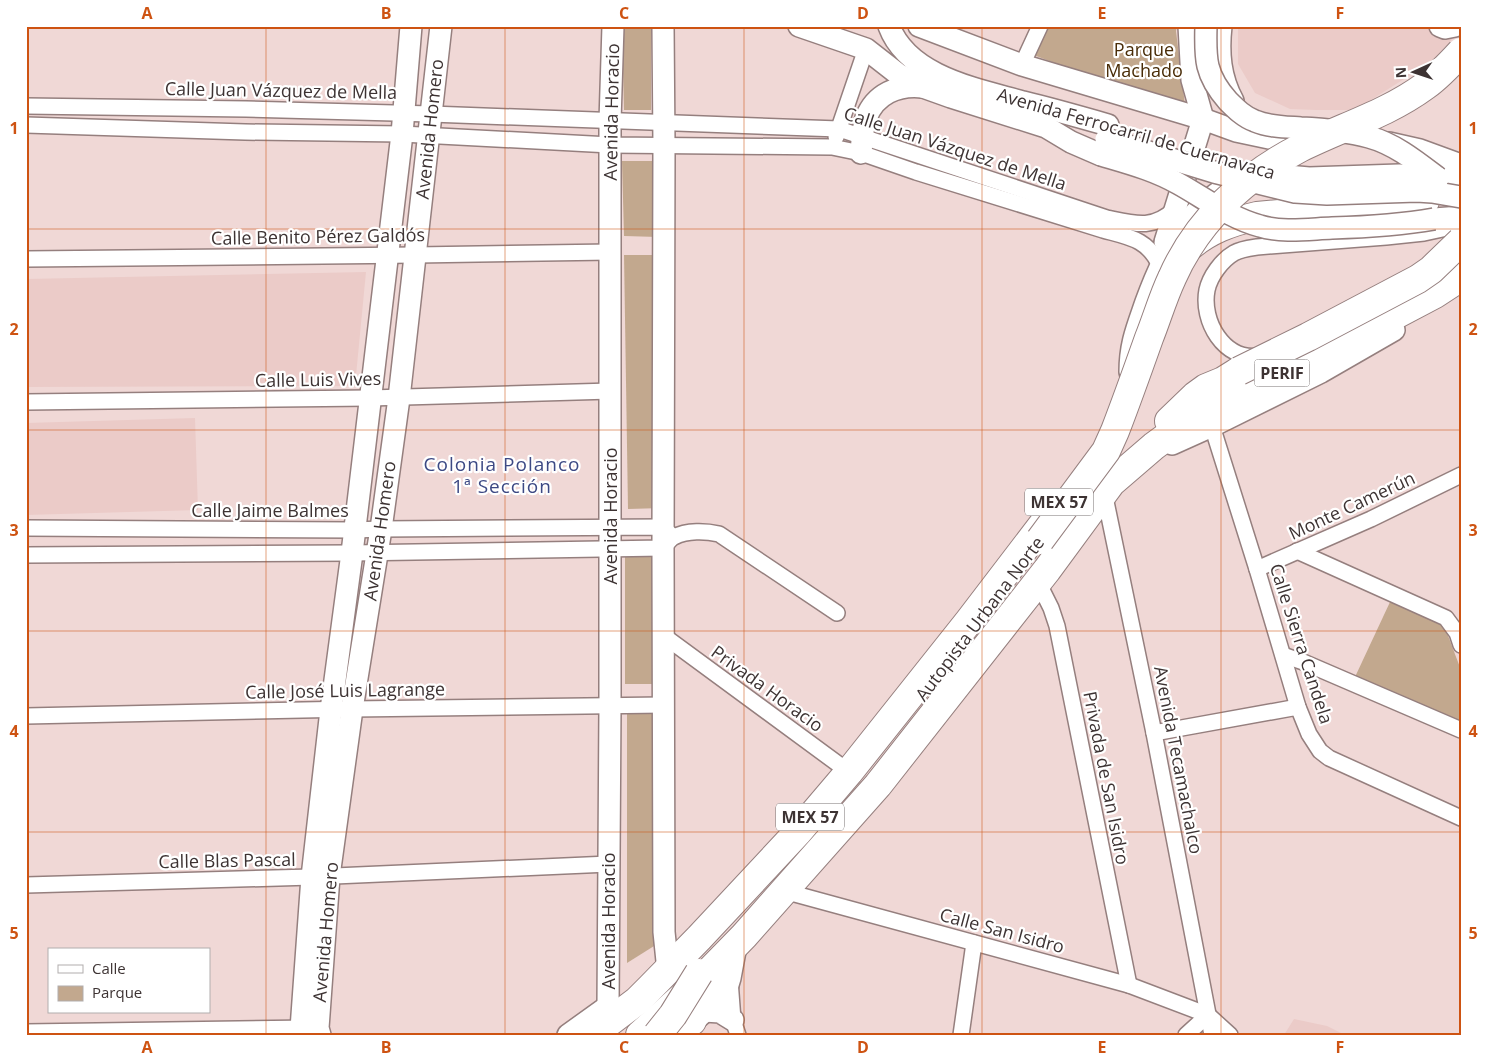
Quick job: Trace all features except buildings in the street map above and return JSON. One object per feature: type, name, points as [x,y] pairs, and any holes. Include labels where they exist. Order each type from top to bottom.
[{"type":"highway","name":"Autopista Urbana Norte","points":[[605,1035],[707,944],[860,775],[1089,475],[1106,451],[1115,431],[1172,277],[1189,247],[1206,223],[1227,199],[1272,163],[1400,102],[1436,77],[1461,52]]},
{"type":"highway","name":"Autopista Urbana Norte","points":[[628,1035],[719,953],[861,796],[927,716],[1103,490],[1134,424],[1188,278],[1198,260],[1230,218],[1260,191],[1276,180],[1320,156],[1403,119],[1438,97],[1461,75]]},
{"type":"highway","points":[[1130,372],[1161,283],[1189,247],[1208,233],[1238,221],[1257,216],[1447,210]]},
{"type":"highway","points":[[1103,490],[1126,469],[1169,420],[1206,388],[1418,279],[1431,270],[1461,241]]},
{"type":"highway","points":[[1241,394],[1267,369],[1291,351],[1427,282],[1444,267],[1461,246]]},
{"type":"highway","name":"PERIF","points":[[1103,490],[1154,446],[1203,413],[1386,320],[1461,277]]},
{"type":"highway","name":"MEX 57","points":[[592,1035],[637,1001],[668,970],[798,832],[849,772],[1024,550],[1086,465],[1114,411],[1130,372]]},
{"type":"highway","name":"MEX 57","points":[[640,1035],[740,943],[878,786],[1038,582],[1103,490]]},
{"type":"highway","points":[[692,1022],[707,986],[740,943]]},
{"type":"highway","points":[[657,1035],[673,1015],[699,972]]},
{"type":"street","name":"Avenida Homero","points":[[310,1031],[331,710],[355,530],[402,134],[411,26]]},
{"type":"street","name":"Avenida Homero","points":[[320,877],[352,709],[381,528],[399,398],[441,26]]},
{"type":"street","name":"Avenida Horacio","points":[[608,1007],[611,549],[610,121],[613,26]]},
{"type":"street","points":[[663,26],[666,537],[664,932],[668,970]]},
{"type":"street","name":"Avenida Ferrocarril de Cuernavaca","points":[[800,26],[866,49],[898,74],[923,87],[951,98],[1046,127],[1071,142],[1105,140],[1190,150],[1236,166],[1279,176],[1309,178],[1399,175],[1447,210]]},
{"type":"street","name":"Avenida Ferrocarril de Cuernavaca","points":[[889,26],[893,37],[905,53],[935,72],[1105,140],[1133,164],[1163,176],[1227,212],[1260,226],[1289,230],[1387,226],[1412,223],[1447,210]]},
{"type":"street","name":"Avenida Ferrocarril de Cuernavaca","points":[[919,26],[1022,65],[1203,119],[1236,131],[1269,138],[1306,140],[1362,139],[1382,142],[1420,150],[1431,159],[1459,168]]},
{"type":"street","points":[[1022,65],[1040,26]]},
{"type":"street","points":[[1160,266],[1165,239],[1203,119],[1192,80],[1189,26]]},
{"type":"street","points":[[1206,26],[1205,54],[1212,77],[1221,93],[1234,107],[1249,118],[1266,125],[1335,130],[1382,140],[1408,156],[1447,210]]},
{"type":"street","points":[[1221,26],[1219,46],[1221,71],[1229,94],[1250,124],[1269,138]]},
{"type":"street","points":[[1440,26],[1445,28],[1455,26]]},
{"type":"street","points":[[1130,372],[1130,353],[1133,337],[1160,266],[1185,224],[1211,197],[1306,140],[1401,94],[1436,69],[1461,43]]},
{"type":"street","points":[[832,147],[866,49]]},
{"type":"street","points":[[861,145],[869,111],[881,97],[896,88],[923,87]]},
{"type":"street","name":"Calle Juan Vázquez de Mella","points":[[26,106],[404,113],[839,129],[861,145],[916,172],[1105,224],[1141,242],[1153,254],[1160,266]]},
{"type":"street","name":"Calle Juan Vázquez de Mella","points":[[26,125],[245,132],[402,134],[610,145],[832,147],[861,145]]},
{"type":"street","points":[[1105,140],[1214,172],[1295,192],[1327,194],[1417,192],[1440,193],[1461,198]]},
{"type":"street","points":[[1447,210],[1445,175],[1459,168]]},
{"type":"street","points":[[1291,351],[1254,357],[1236,353],[1225,346],[1212,326],[1206,306],[1208,287],[1219,268],[1230,256],[1248,248],[1424,233],[1447,210],[1461,182]]},
{"type":"street","name":"Calle Juan Vázquez de Mella","points":[[1105,224],[1149,224],[1163,220],[1175,209]]},
{"type":"street","name":"Calle Benito Pérez Galdós","points":[[26,259],[611,252]]},
{"type":"street","points":[[1103,490],[1170,444],[1212,426],[1320,372],[1438,305],[1461,288]]},
{"type":"street","name":"Calle Luis Vives","points":[[26,402],[399,398],[611,390]]},
{"type":"street","name":"Calle Sierra Candela","points":[[1212,426],[1298,706],[1309,734],[1320,751],[1328,758],[1461,818]]},
{"type":"street","name":"Monte Camerún","points":[[1257,569],[1371,519],[1461,475]]},
{"type":"street","name":"Avenida Tecamachalco","points":[[1103,490],[1154,733],[1212,1035]]},
{"type":"street","name":"Calle Jaime Balmes","points":[[26,528],[355,530],[381,528],[611,527],[666,537]]},
{"type":"street","points":[[26,555],[611,549],[666,537],[707,531],[719,534],[837,613]]},
{"type":"street","points":[[1297,551],[1446,618],[1452,625],[1461,645]]},
{"type":"street","name":"Privada de San Isidro","points":[[1038,582],[1051,608],[1057,626],[1129,985]]},
{"type":"street","name":"Privada Horacio","points":[[664,636],[849,772]]},
{"type":"street","points":[[1283,655],[1461,730]]},
{"type":"street","name":"Calle José Luis Lagrange","points":[[26,716],[664,705]]},
{"type":"street","points":[[1154,733],[1298,706]]},
{"type":"street","name":"Calle Blas Pascal","points":[[26,885],[320,877],[609,864]]},
{"type":"street","name":"Calle San Isidro","points":[[784,891],[1129,985],[1208,1014]]},
{"type":"street","points":[[692,1022],[717,1002],[727,988],[740,943]]},
{"type":"street","points":[[962,1035],[974,943]]},
{"type":"street","points":[[730,978],[736,1027]]},
{"type":"street","points":[[568,1035],[608,1007],[637,1001]]},
{"type":"street","points":[[692,1022],[720,1012],[736,1027]]},
{"type":"street","points":[[1186,1035],[1208,1014],[1230,1035]]},
{"type":"street","points":[[26,1032],[310,1031]]},
{"type":"shaded area","points":[[1238,26],[1426,26],[1442,32],[1459,32],[1431,62],[1355,110],[1316,110],[1290,109],[1255,93],[1238,64]]},
{"type":"shaded area","points":[[366,272],[355,386],[26,387],[26,279]]},
{"type":"shaded area","points":[[195,418],[198,510],[26,515],[26,423]]},
{"type":"shaded area","points":[[1294,1019],[1327,1026],[1345,1035],[1284,1035]]},
{"type":"green space","points":[[622,26],[651,26],[651,110],[624,110]]},
{"type":"green space","name":"Parque Machado","points":[[1044,26],[1177,26],[1176,31],[1186,113],[1031,54]]},
{"type":"green space","points":[[622,161],[656,161],[658,237],[624,236]]},
{"type":"green space","points":[[624,255],[659,255],[663,508],[628,509]]},
{"type":"green space","points":[[625,551],[659,551],[659,684],[625,684]]},
{"type":"green space","points":[[1390,602],[1444,625],[1461,670],[1461,723],[1355,677]]},
{"type":"green space","points":[[627,711],[664,711],[662,941],[627,963]]},
{"type":"district","name":"Colonia Polanco 1ª Sección","points":[[502,475]]}]
